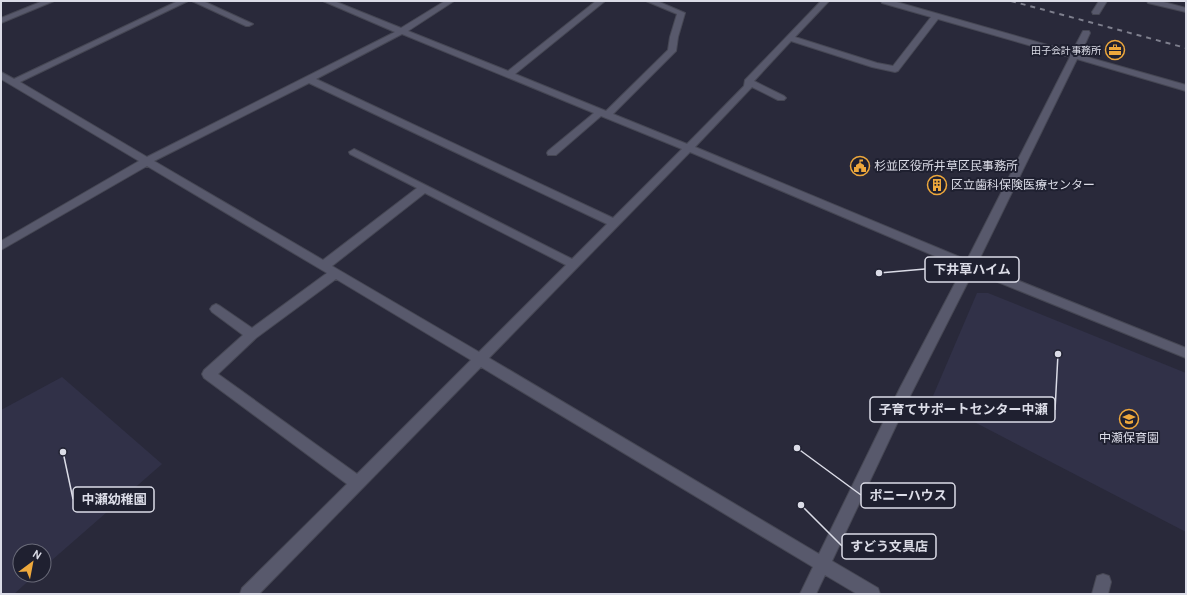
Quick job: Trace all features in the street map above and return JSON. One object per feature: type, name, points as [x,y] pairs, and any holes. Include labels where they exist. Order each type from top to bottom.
[{"type":"street","points":[[1,22],[50,1]]},
{"type":"street","points":[[14,82],[184,1]]},
{"type":"street","points":[[196,1],[248,24]]},
{"type":"street","points":[[327,1],[689,148],[970,266],[1186,353]]},
{"type":"street","points":[[1,246],[147,161],[402,31],[450,1]]},
{"type":"street","points":[[509,75],[600,1]]},
{"type":"street","points":[[552,154],[604,113],[672,51],[674,37],[681,13],[650,1]]},
{"type":"street","points":[[248,594],[613,223],[689,148],[748,87],[748,82],[825,1]]},
{"type":"street","points":[[885,1],[1186,88]]},
{"type":"street","points":[[1096,12],[1103,1]]},
{"type":"street","points":[[1151,1],[1186,10]]},
{"type":"street","points":[[790,38],[875,65],[895,69],[936,16]]},
{"type":"street","points":[[808,594],[905,392],[970,266],[1086,33]]},
{"type":"street","points":[[1,75],[324,266],[872,594]]},
{"type":"street","points":[[309,79],[613,223]]},
{"type":"street","points":[[748,82],[781,98]]},
{"type":"street","points":[[354,152],[573,264]]},
{"type":"street","points":[[324,266],[424,188]]},
{"type":"street","points":[[335,273],[252,335],[209,374],[357,483]]},
{"type":"street","points":[[216,309],[252,335]]},
{"type":"shaded area","points":[[977,293],[988,293],[1186,373],[1186,532],[957,413],[933,396]]},
{"type":"shaded area","points":[[62,377],[162,464],[52,560],[52,543],[12,543],[12,583],[26,583],[14,594],[1,594],[1,410]]},
{"type":"railway","points":[[1011,1],[1186,48]]},
{"type":"place","name":"田子会計事務所","points":[[1115,50]]},
{"type":"place","name":"杉並区役所井草区民事務所","points":[[860,166]]},
{"type":"place","name":"区立歯科保険医療センター","points":[[937,185]]},
{"type":"place","name":"下井草ハイム","points":[[879,273]]},
{"type":"place","name":"子育てサポートセンター中瀬","points":[[1058,354]]},
{"type":"place","name":"中瀬保育園","points":[[1129,419]]},
{"type":"place","name":"ポニーハウス","points":[[797,448]]},
{"type":"place","name":"中瀬幼稚園","points":[[63,452]]},
{"type":"place","name":"すどう文具店","points":[[801,505]]}]
